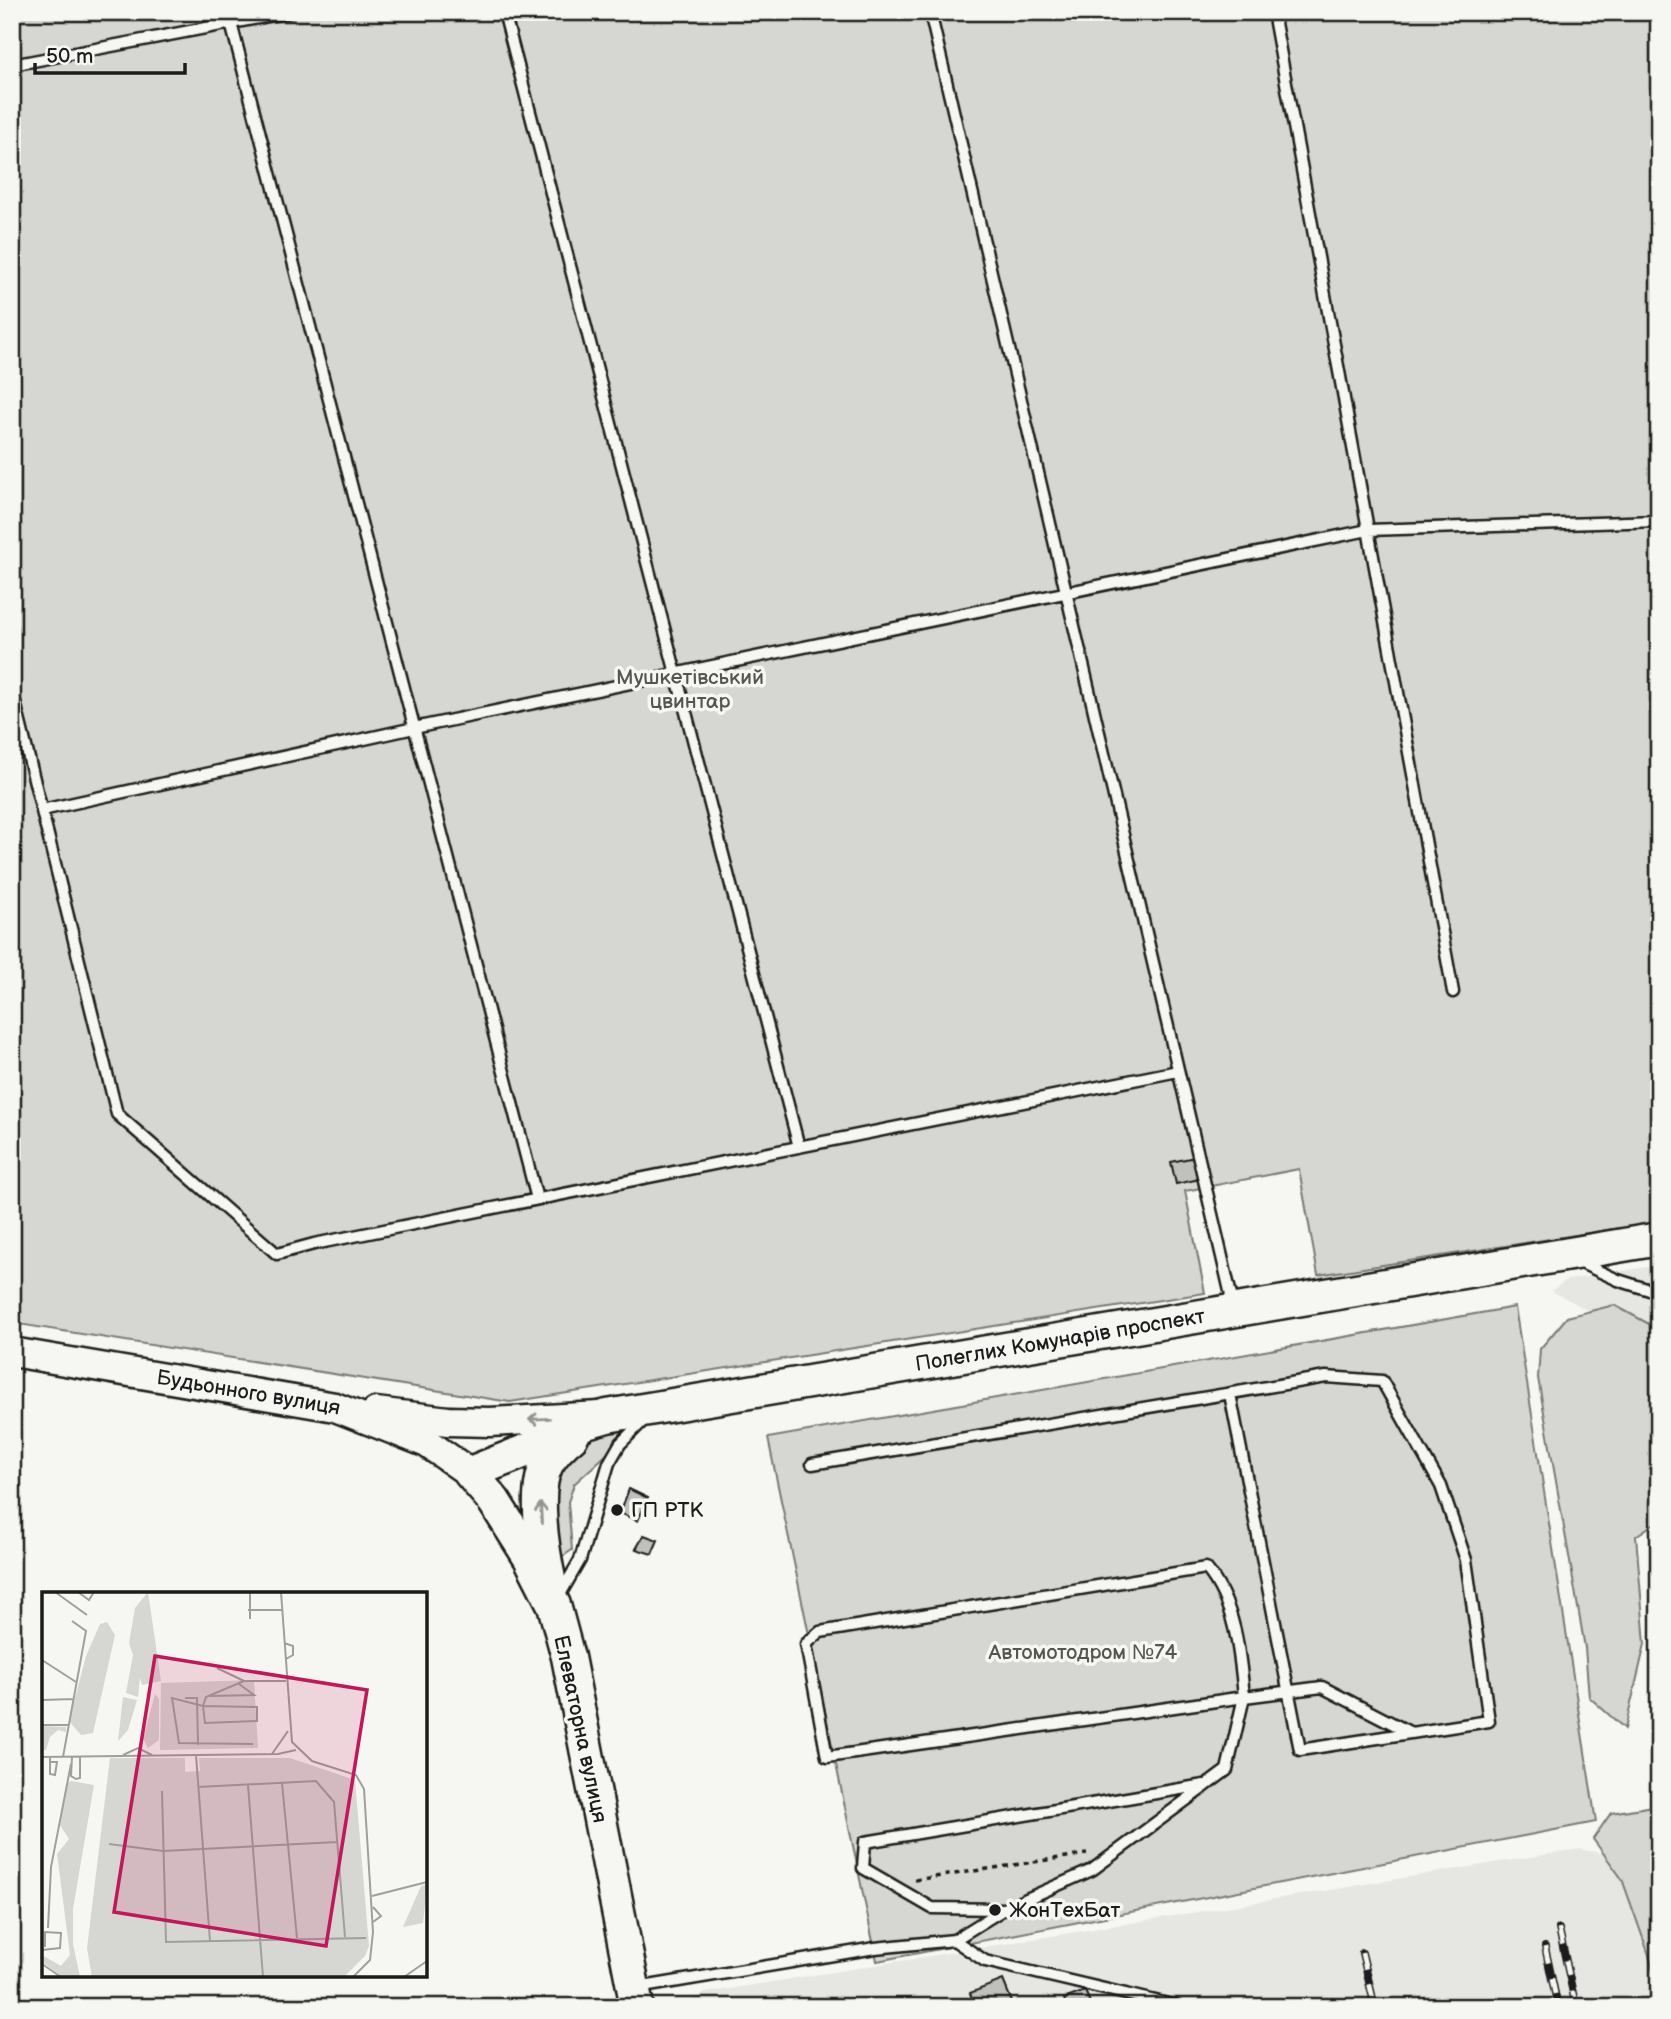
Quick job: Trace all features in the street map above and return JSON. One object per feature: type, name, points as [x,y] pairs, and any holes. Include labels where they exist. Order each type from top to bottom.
[{"type":"main road","name":"Полеглих Комунарів проспект","points":[[470,1473],[563,1436],[586,1422],[607,1416],[1659,1239]]},
{"type":"main road","name":"Будьонного вулиця","points":[[12,1352],[335,1407],[427,1443],[470,1473]]},
{"type":"main road","points":[[335,1407],[448,1421],[490,1422],[607,1416]]},
{"type":"main road","points":[[554,1605],[544,1554],[542,1475],[546,1465],[565,1441],[607,1416]]},
{"type":"main road","name":"Елеваторна вулиця","points":[[470,1473],[511,1526],[554,1605],[568,1657],[635,1998]]},
{"type":"lane","points":[[12,65],[290,12]]},
{"type":"lane","points":[[504,12],[799,1147]]},
{"type":"lane","points":[[930,12],[1234,1312]]},
{"type":"lane","points":[[1273,12],[1453,992]]},
{"type":"lane","points":[[231,23],[537,1199]]},
{"type":"lane","points":[[42,810],[414,728],[1368,530],[1659,520]]},
{"type":"lane","points":[[12,690],[117,1114],[277,1254],[314,1244],[1178,1071]]},
{"type":"lane","points":[[1566,1256],[1618,1280],[1659,1293]]},
{"type":"lane","points":[[812,1464],[1326,1377],[1382,1381],[1441,1486],[1466,1560],[1489,1721],[1300,1750],[1230,1394]]},
{"type":"lane","points":[[554,1605],[580,1560],[609,1463],[620,1444],[658,1406]]},
{"type":"lane","points":[[635,1998],[875,1948],[954,1940],[1004,1909],[1091,1870],[1227,1770],[1244,1697],[1239,1648],[1219,1583],[1206,1568],[820,1632],[806,1644],[827,1757],[1244,1697],[1322,1687],[1411,1733]]},
{"type":"lane","points":[[1004,1909],[932,1908],[863,1868],[865,1842],[1208,1784]]},
{"type":"lane","points":[[954,1940],[985,1961],[1177,2006]]},
{"type":"path","points":[[890,1884],[1120,1849]]},
{"type":"shaded area","points":[[1659,1265],[1659,1422],[1598,1318],[1551,1291],[1567,1280]]},
{"type":"shaded area","points":[[1580,1849],[1619,1857],[1659,1879],[1659,2007],[682,2007],[705,1993]]},
{"type":"green space","name":"Мушкетівський цвинтар","points":[[12,12],[1659,12],[1659,1222],[1318,1275],[1299,1169],[1185,1191],[1205,1293],[510,1402],[12,1323]]},
{"type":"green space","points":[[1614,1305],[1651,1325],[1659,1359],[1659,1520],[1636,1536],[1645,1644],[1625,1729],[1589,1697],[1585,1648],[1538,1378],[1540,1349],[1567,1317]]},
{"type":"green space","name":"Автомотодром №74","points":[[1515,1307],[1596,1822],[877,1961],[768,1438]]},
{"type":"green space","points":[[641,1423],[574,1484],[568,1502],[572,1550],[560,1558],[552,1509],[563,1454],[614,1427]]},
{"type":"green space","points":[[1659,1805],[1659,1997],[1649,1955],[1622,1879],[1593,1839],[1611,1813]]},
{"type":"building","points":[[1195,1157],[1200,1179],[1176,1184],[1171,1162]]},
{"type":"building","points":[[629,1489],[648,1498],[638,1521],[620,1513]]},
{"type":"building","points":[[644,1535],[658,1540],[652,1554],[636,1549]]},
{"type":"building","points":[[1003,1980],[1014,2007],[975,2007],[970,1993]]},
{"type":"building","points":[[1085,1991],[1092,2007],[1067,2007],[1064,1999]]},
{"type":"railway","points":[[1559,1929],[1576,2007]]},
{"type":"railway","points":[[1545,1947],[1558,2007]]},
{"type":"railway","points":[[1362,1953],[1375,2007]]},
{"type":"place","name":"ГП РТК","points":[[617,1510]]},
{"type":"place","name":"ЖонТехБат","points":[[995,1910]]}]
